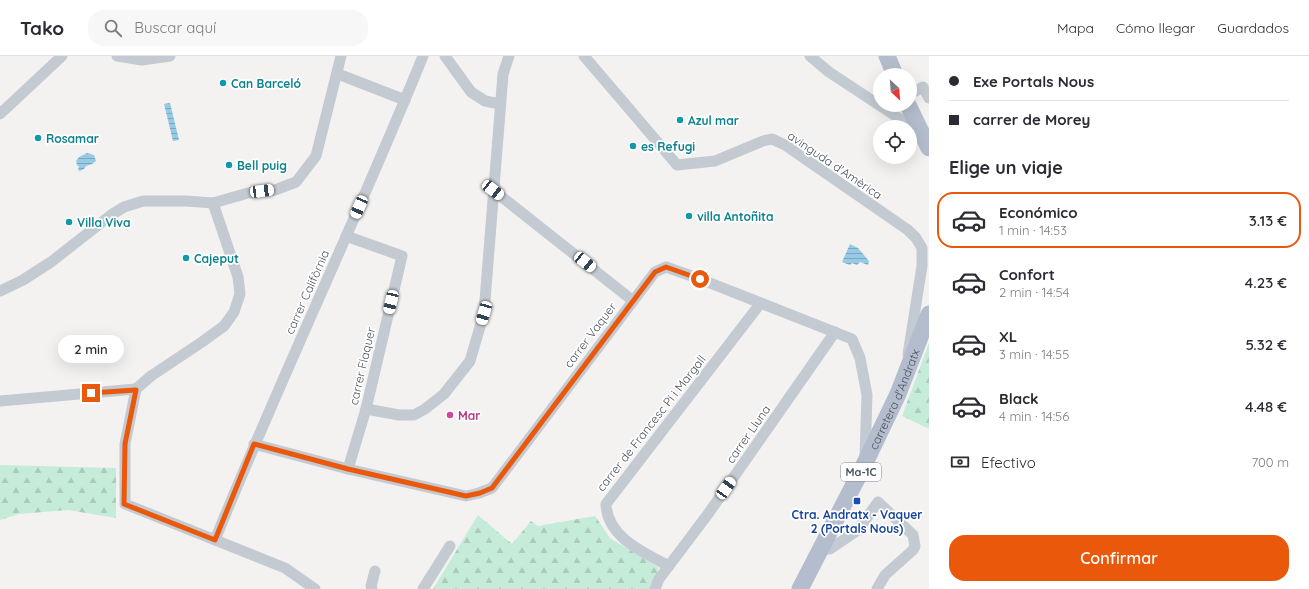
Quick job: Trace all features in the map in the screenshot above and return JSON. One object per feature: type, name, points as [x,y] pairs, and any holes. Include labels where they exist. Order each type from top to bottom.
[{"type":"main road","points":[[887,56],[892,68]]},
{"type":"main road","points":[[911,112],[926,142]]},
{"type":"main road","name":"carretera d'Andratx","points":[[800,589],[865,463],[903,380],[929,314]]},
{"type":"street","points":[[0,114],[62,56]]},
{"type":"street","points":[[117,56],[142,60],[170,56]]},
{"type":"street","points":[[0,291],[23,280],[51,262],[111,215],[124,207],[143,201],[186,201],[213,203],[248,193],[275,190],[296,182],[316,156],[338,74],[341,56]]},
{"type":"street","name":"carrer Califòrnia","points":[[215,540],[254,444],[346,236],[423,56]]},
{"type":"street","points":[[445,56],[471,92],[485,101],[500,104]]},
{"type":"street","points":[[810,56],[829,72],[926,142]]},
{"type":"street","points":[[366,409],[399,415],[414,415],[425,409],[444,394],[470,361],[484,313],[500,104],[503,74],[509,57]]},
{"type":"street","name":"avinguda d'Amèrica","points":[[589,58],[677,165],[715,161],[763,141],[772,139],[786,145],[895,220],[912,234],[922,248],[922,266],[903,380]]},
{"type":"street","points":[[338,74],[405,100]]},
{"type":"street","points":[[917,90],[923,87],[929,98]]},
{"type":"street","points":[[493,190],[632,300]]},
{"type":"street","points":[[213,203],[238,276],[240,294],[234,312],[224,326],[151,376],[136,390],[125,444],[124,504],[284,568],[315,589]]},
{"type":"street","name":"carrer Flaquer","points":[[346,236],[402,256],[366,409],[348,469]]},
{"type":"street","name":"carrer Vaquer","points":[[254,444],[348,469],[466,496],[480,493],[492,488],[632,300],[655,272],[666,267],[852,339],[860,358],[867,395],[865,463]]},
{"type":"street","name":"carrer de Francesc Pi i Margall","points":[[669,566],[631,546],[613,527],[606,513],[606,504],[760,304]]},
{"type":"street","name":"carrer Lluna","points":[[655,589],[659,579],[708,514],[835,332]]},
{"type":"street","points":[[0,401],[136,390]]},
{"type":"street","points":[[821,549],[830,549],[858,530],[878,502],[913,535],[915,546],[913,550],[885,575],[877,589]]},
{"type":"street","points":[[422,589],[450,546]]},
{"type":"street","points":[[372,589],[371,586],[375,571]]},
{"type":"green space","points":[[929,343],[929,429],[902,416]]},
{"type":"green space","points":[[0,465],[116,468],[116,518],[68,510],[19,514],[0,520]]},
{"type":"green space","points":[[478,515],[512,544],[531,521],[538,526],[595,516],[610,538],[659,568],[651,589],[433,589]]},
{"type":"water","points":[[170,103],[179,140],[173,141],[164,104]]},
{"type":"water","points":[[87,153],[94,155],[96,161],[80,171],[78,170],[79,167],[76,161],[79,157]]},
{"type":"water","points":[[850,244],[858,248],[869,261],[868,265],[860,262],[857,265],[852,263],[850,265],[842,262]]},
{"type":"place","name":"Can Barceló","points":[[223,83]]},
{"type":"place","name":"Azul mar","points":[[680,120]]},
{"type":"place","name":"Rosamar","points":[[38,138]]},
{"type":"place","name":"es Refugi","points":[[633,146]]},
{"type":"place","name":"Bell puig","points":[[229,165]]},
{"type":"place","name":"villa Antoñita","points":[[689,216]]},
{"type":"place","name":"Villa Viva","points":[[69,222]]},
{"type":"place","name":"Cajeput","points":[[186,258]]},
{"type":"place","name":"Mar","points":[[450,415]]},
{"type":"place","name":"Ctra. Andratx - Vaquer 2 (Portals Nous)","points":[[857,501]]},
{"type":"route","points":[[91,393],[136,390],[125,444],[124,504],[215,540],[254,444],[348,469],[466,496],[480,493],[492,488],[632,300],[655,272],[666,267],[700,279]]}]
